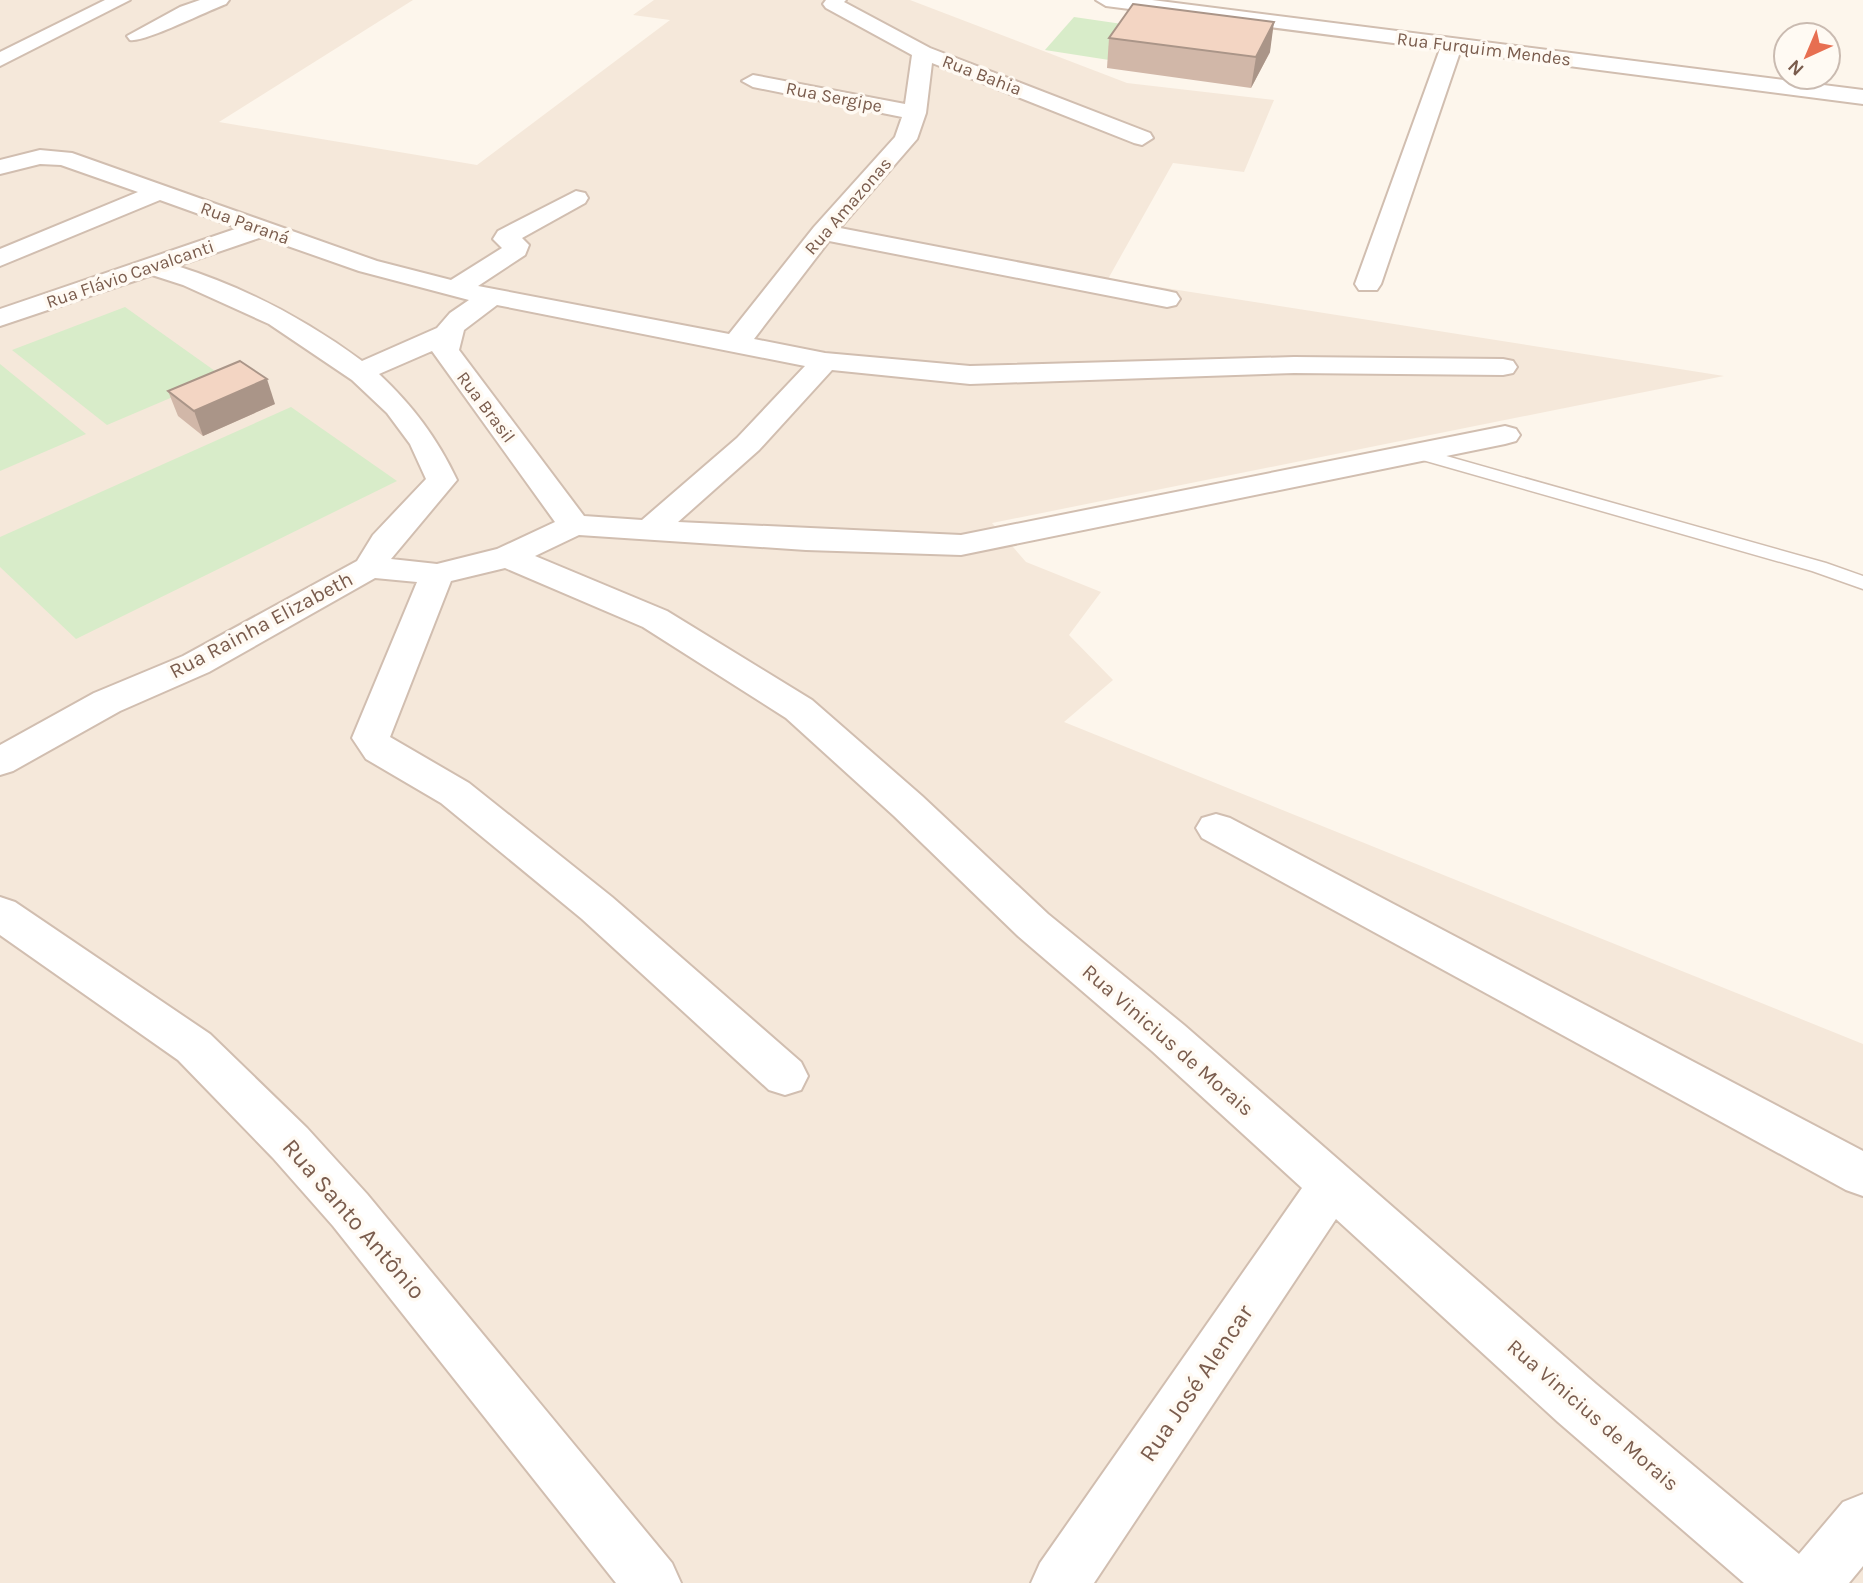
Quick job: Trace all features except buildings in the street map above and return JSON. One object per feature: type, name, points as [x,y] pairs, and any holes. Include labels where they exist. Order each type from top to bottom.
[{"type":"street","points":[[109,0],[120,0]]},
{"type":"street","points":[[0,60],[120,0]]},
{"type":"street","points":[[137,36],[219,0]]},
{"type":"street","name":"Rua Bahia","points":[[836,0],[833,4],[923,51],[1142,138]]},
{"type":"street","name":"Rua Furquim Mendes","points":[[1106,0],[1863,97]]},
{"type":"street","points":[[1368,285],[1452,45]]},
{"type":"street","name":"Rua Amazonas","points":[[736,344],[823,232],[906,139],[915,113],[923,51]]},
{"type":"street","name":"Rua Sergipe","points":[[753,81],[915,113]]},
{"type":"street","name":"Rua Paraná","points":[[0,167],[40,157],[64,158],[368,266],[492,297],[825,361],[970,375],[1294,365],[1503,367]]},
{"type":"street","points":[[0,258],[160,192]]},
{"type":"street","points":[[455,289],[516,250],[516,245],[506,239],[508,236],[576,198]]},
{"type":"street","name":"Rua Flávio Cavalcanti","points":[[0,318],[261,229]]},
{"type":"street","points":[[823,232],[1167,299]]},
{"type":"street","points":[[153,267],[198,278],[246,302],[362,370],[417,433],[435,459],[442,480],[426,502],[394,528],[379,547],[370,567]]},
{"type":"street","points":[[362,370],[444,335],[452,324],[492,297]]},
{"type":"street","name":"Rua Brasil","points":[[444,335],[450,359],[574,525]]},
{"type":"street","points":[[652,528],[748,444],[825,361]]},
{"type":"street","points":[[574,525],[806,540],[961,545],[1505,435]]},
{"type":"street","name":"Rua Rainha Elizabeth","points":[[0,762],[107,702],[196,664],[370,567],[437,574],[508,557],[574,525]]},
{"type":"street","name":"Rua Vinicius de Morais","points":[[508,557],[655,619],[799,709],[908,806],[1033,925],[1168,1038],[1577,1403],[1788,1583]]},
{"type":"street","points":[[437,574],[376,722],[371,738],[379,750],[455,793],[597,908],[785,1076]]},
{"type":"street","points":[[1216,828],[1863,1175]]},
{"type":"street","name":"Rua Santo Antônio","points":[[0,913],[194,1047],[290,1143],[351,1210],[652,1583]]},
{"type":"street","name":"Rua José Alencar","points":[[1071,1579],[1332,1184]]},
{"type":"street","points":[[1812,1583],[1863,1522]]},
{"type":"lane","points":[[1418,453],[1819,567],[1863,583]]},
{"type":"shaded area","points":[[0,0],[413,0],[219,122],[477,165],[670,20],[633,15],[654,0],[910,0],[1127,83],[1274,100],[1244,172],[1173,163],[1108,279],[1724,376],[992,523],[1026,562],[1101,592],[1069,635],[1113,680],[1064,722],[1863,1044],[1863,1583],[0,1583]]},
{"type":"green space","points":[[1074,17],[1136,26],[1109,60],[1045,50]]},
{"type":"green space","points":[[125,307],[222,376],[107,425],[12,350]]},
{"type":"green space","points":[[0,364],[86,434],[0,471]]},
{"type":"green space","points":[[291,407],[397,481],[76,639],[0,567],[0,537]]}]
